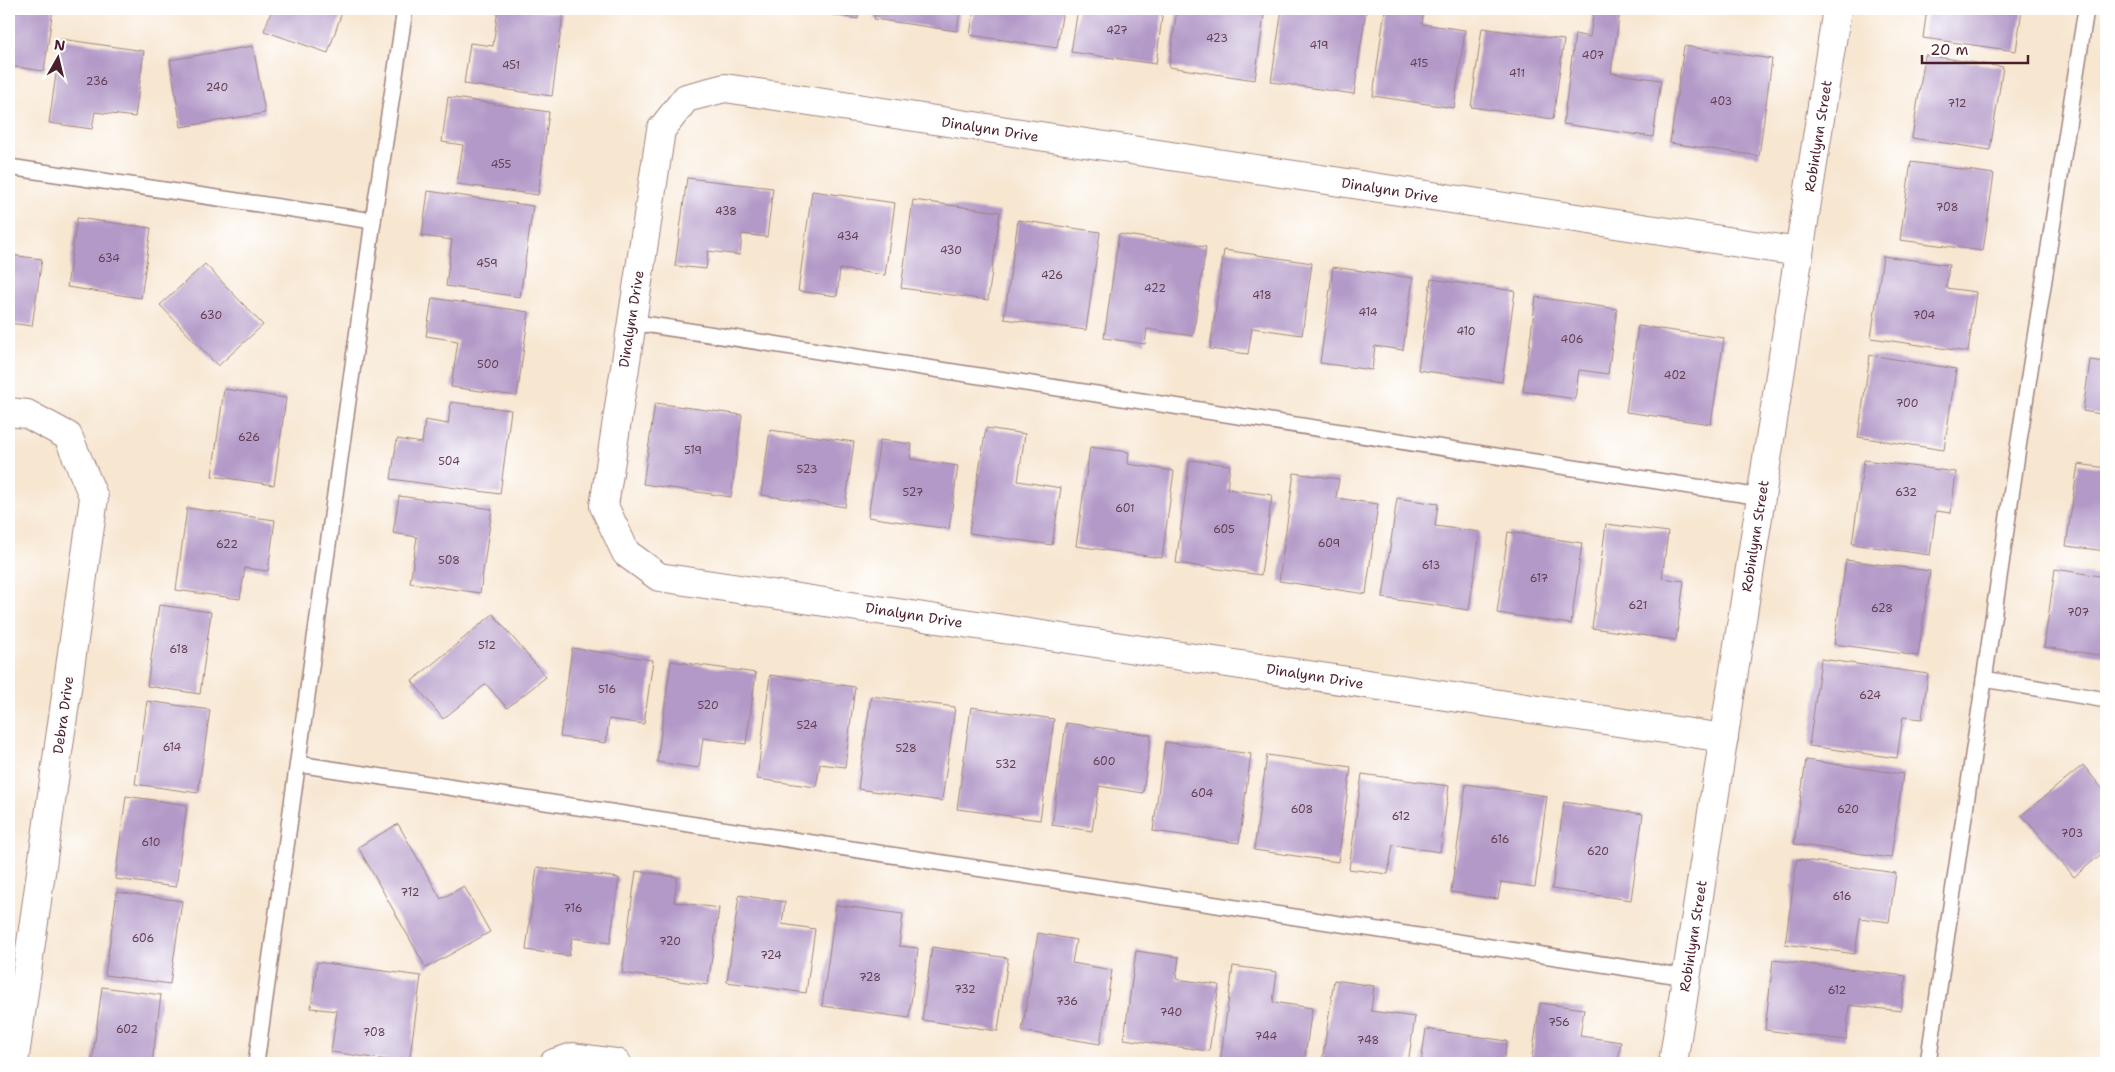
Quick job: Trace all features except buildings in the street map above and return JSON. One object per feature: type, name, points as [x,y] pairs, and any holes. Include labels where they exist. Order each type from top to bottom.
[{"type":"street","name":"Robinlynn Street","points":[[1673,1063],[1837,9]]},
{"type":"street","name":"Dinalynn Drive","points":[[1724,738],[659,577],[626,553],[604,506],[630,322],[661,130],[686,98],[724,88],[1799,252]]},
{"type":"street","name":"Debra Drive","points":[[9,412],[27,414],[68,436],[94,498],[14,1063]]},
{"type":"street","points":[[554,1063],[573,1056],[617,1063]]},
{"type":"lane","points":[[256,1063],[372,221],[405,9]]},
{"type":"lane","points":[[1928,1063],[1984,679],[2086,9]]},
{"type":"lane","points":[[9,167],[372,221]]},
{"type":"lane","points":[[630,322],[1761,497]]},
{"type":"lane","points":[[1984,679],[2106,700]]},
{"type":"lane","points":[[298,764],[1686,978]]}]
